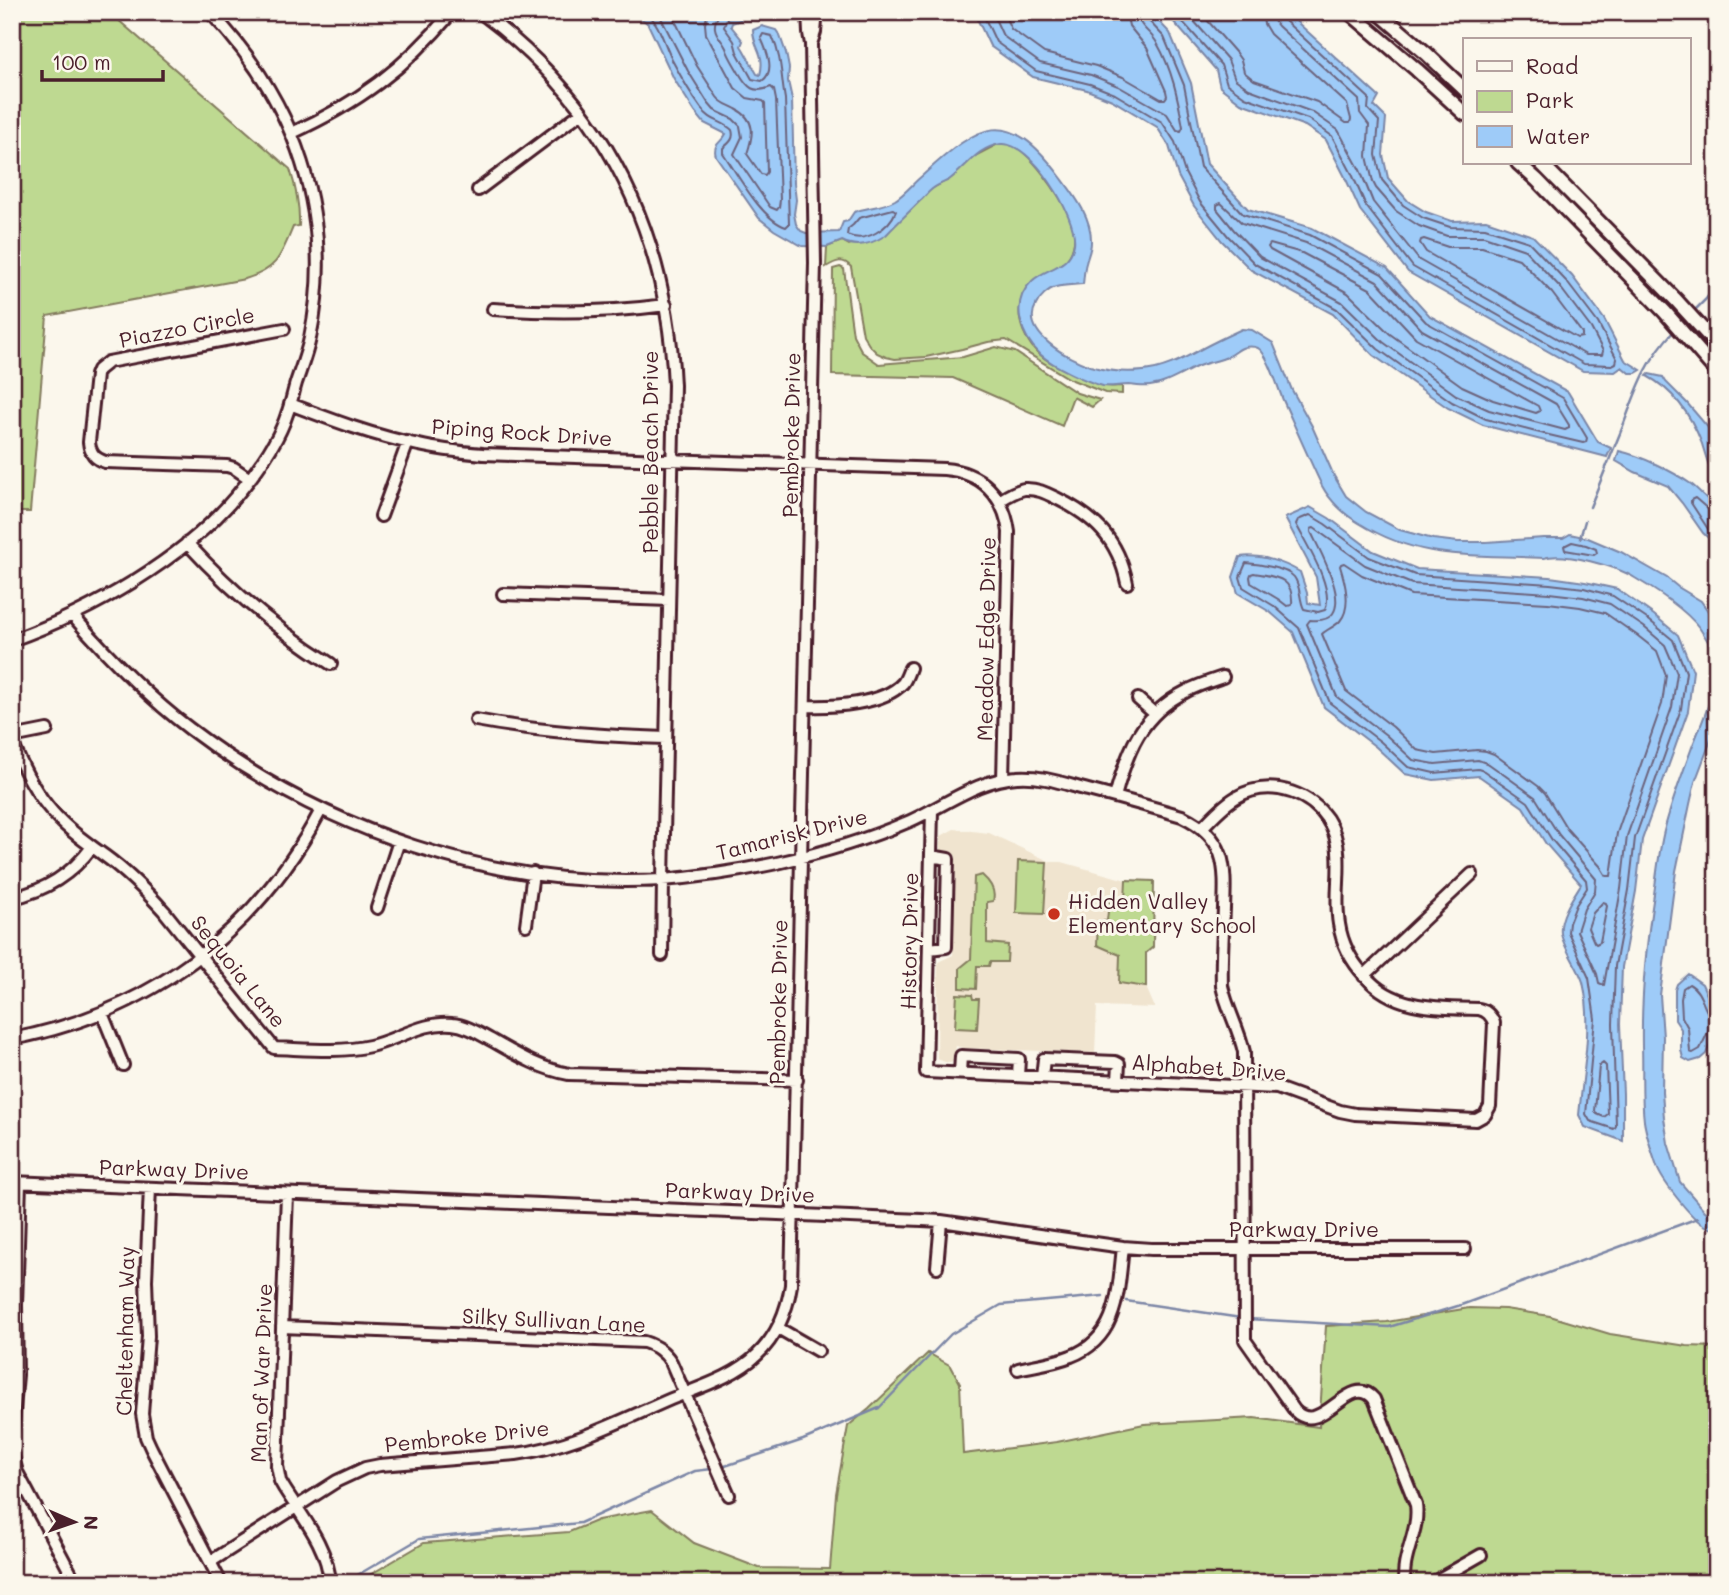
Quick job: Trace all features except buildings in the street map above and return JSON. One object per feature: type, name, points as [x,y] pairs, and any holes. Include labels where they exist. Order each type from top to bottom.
[{"type":"main road","points":[[1349,12],[1463,112]]},
{"type":"main road","points":[[1378,12],[1463,88]]},
{"type":"main road","points":[[1519,164],[1665,312],[1717,372]]},
{"type":"main road","points":[[1542,164],[1714,342]]},
{"type":"street","points":[[12,640],[72,615],[130,583],[187,543],[220,514],[250,479],[287,416],[310,337],[317,283],[312,201],[292,134],[280,109],[257,68],[210,12]]},
{"type":"street","points":[[292,134],[344,107],[390,75],[419,49],[452,12]]},
{"type":"street","name":"Pebble Beach Drive","points":[[480,12],[541,64],[582,112],[614,163],[640,217],[657,266],[666,306],[674,375],[662,955]]},
{"type":"street","name":"Pembroke Drive","points":[[210,1562],[337,1481],[365,1468],[516,1454],[576,1441],[732,1373],[767,1345],[784,1315],[791,1285],[816,263],[808,12]]},
{"type":"street","name":"Pembroke Drive","points":[[811,44],[816,32],[817,12]]},
{"type":"street","points":[[478,190],[582,112]]},
{"type":"street","points":[[493,309],[567,313],[666,306]]},
{"type":"street","name":"Piazzo Circle","points":[[250,479],[227,466],[99,460],[89,446],[96,375],[108,362],[284,330]]},
{"type":"street","name":"Piping Rock Drive","points":[[290,404],[356,429],[408,442],[483,454],[952,469],[974,477],[993,492],[999,501]]},
{"type":"street","points":[[381,516],[408,442]]},
{"type":"street","points":[[999,501],[1015,492],[1032,489],[1084,513],[1112,543],[1127,583]]},
{"type":"street","name":"Meadow Edge Drive","points":[[999,501],[1009,533],[1003,779]]},
{"type":"street","points":[[187,543],[233,591],[259,613],[331,664]]},
{"type":"street","points":[[503,594],[669,600]]},
{"type":"street","name":"Tamarisk Drive","points":[[72,615],[133,681],[188,728],[250,771],[321,810],[399,841],[471,862],[533,873],[608,880],[663,880],[740,870],[802,857],[885,832],[979,787],[1003,779],[1028,776],[1182,816],[1202,828]]},
{"type":"street","points":[[805,706],[848,705],[874,699],[900,686],[910,668]]},
{"type":"street","points":[[1115,797],[1134,742],[1155,714],[1189,690],[1223,677]]},
{"type":"street","points":[[1138,699],[1155,714]]},
{"type":"street","points":[[476,720],[546,732],[666,738]]},
{"type":"street","points":[[12,739],[47,730]]},
{"type":"street","name":"Sequoia Lane","points":[[12,739],[24,771],[46,805],[74,833],[147,892],[274,1048],[359,1048],[447,1023],[467,1027],[539,1066],[569,1074],[797,1080]]},
{"type":"street","points":[[1405,1583],[1404,1570],[1417,1518],[1416,1505],[1374,1399],[1367,1392],[1356,1392],[1318,1415],[1303,1418],[1286,1399],[1245,1339],[1244,1052],[1222,986],[1224,869],[1217,846],[1202,828],[1230,800],[1264,788],[1288,791],[1318,808],[1332,828],[1339,848],[1338,911],[1342,938],[1350,957],[1364,976],[1472,874]]},
{"type":"street","points":[[12,1039],[44,1032],[102,1013],[149,991],[201,956],[247,915],[267,892],[302,844],[321,810]]},
{"type":"street","name":"History Drive","points":[[926,1072],[932,810]]},
{"type":"street","points":[[377,908],[399,841]]},
{"type":"street","points":[[12,898],[58,880],[78,864],[92,847]]},
{"type":"street","points":[[929,949],[946,947],[948,859],[931,856]]},
{"type":"street","points":[[526,925],[533,873]]},
{"type":"street","name":"Alphabet Drive","points":[[926,1072],[1244,1085],[1288,1091],[1355,1114],[1488,1118],[1494,1023],[1489,1014],[1479,1009],[1411,1005],[1386,994],[1364,976]]},
{"type":"street","points":[[102,1013],[123,1066]]},
{"type":"street","points":[[960,1073],[961,1056],[1019,1059],[1018,1076]]},
{"type":"street","points":[[1042,1077],[1044,1059],[1115,1062],[1119,1064],[1118,1080]]},
{"type":"street","points":[[12,1431],[17,1375],[16,1182]]},
{"type":"street","name":"Parkway Drive","points":[[16,1182],[941,1221],[1151,1249],[1465,1249]]},
{"type":"street","name":"Cheltenham Way","points":[[150,1188],[146,1280],[148,1336],[143,1426],[150,1448],[221,1583]]},
{"type":"street","name":"Man of War Drive","points":[[288,1194],[277,1466],[280,1481],[322,1549],[330,1570],[331,1583]]},
{"type":"street","points":[[937,1267],[941,1221]]},
{"type":"street","points":[[1018,1369],[1071,1356],[1082,1351],[1100,1335],[1116,1303],[1123,1247]]},
{"type":"street","name":"Silky Sullivan Lane","points":[[282,1327],[644,1342],[653,1345],[666,1355],[729,1495]]},
{"type":"street","points":[[778,1328],[818,1351]]},
{"type":"street","points":[[12,1453],[17,1472],[76,1583]]},
{"type":"street","points":[[1432,1583],[1481,1555]]},
{"type":"shaded area","name":"Hidden Valley Elementary School","points":[[954,829],[989,833],[1051,862],[1062,862],[1126,880],[1154,881],[1153,947],[1146,953],[1146,987],[1155,1008],[1097,1006],[1095,1053],[956,1046],[953,1061],[950,1063],[937,1059],[938,962],[953,955],[956,856],[941,851],[941,836]]},
{"type":"green space","points":[[12,12],[109,12],[290,169],[299,219],[299,226],[293,227],[276,260],[256,275],[47,316],[30,512],[12,512]]},
{"type":"green space","points":[[998,144],[1016,147],[1043,174],[1059,197],[1074,231],[1074,243],[1064,263],[1033,282],[1022,297],[1020,314],[1023,331],[1038,353],[1051,363],[1095,383],[1122,386],[1122,394],[1105,393],[1070,379],[1006,340],[926,357],[886,357],[877,353],[863,335],[851,267],[839,261],[826,267],[827,247],[842,241],[849,245],[896,224],[931,189],[951,178],[971,158]]},
{"type":"green space","points":[[833,269],[844,269],[853,335],[862,352],[879,364],[963,357],[996,347],[1015,352],[1077,393],[1100,400],[1092,407],[1073,397],[1062,426],[953,378],[832,375]]},
{"type":"green space","points":[[1018,861],[1047,862],[1044,914],[1016,913]]},
{"type":"green space","points":[[982,875],[994,894],[993,901],[987,902],[987,943],[1008,945],[1007,962],[990,962],[989,966],[977,966],[976,989],[960,988],[960,968],[971,959],[974,877]]},
{"type":"green space","points":[[1126,880],[1154,881],[1153,947],[1146,953],[1146,987],[1119,983],[1120,955],[1097,945],[1098,921],[1107,921],[1109,901],[1125,901]]},
{"type":"green space","points":[[957,994],[972,995],[973,999],[979,999],[977,1029],[955,1028]]},
{"type":"green space","points":[[1469,1308],[1505,1309],[1550,1316],[1610,1334],[1687,1346],[1717,1347],[1717,1583],[356,1583],[424,1543],[569,1532],[598,1520],[652,1510],[694,1543],[759,1568],[830,1569],[836,1494],[848,1426],[928,1353],[951,1366],[960,1383],[963,1454],[1057,1442],[1144,1424],[1254,1418],[1319,1427],[1326,1326],[1387,1322]]},
{"type":"water","points":[[586,12],[750,12],[731,26],[743,41],[741,46],[760,75],[761,61],[753,30],[762,26],[776,30],[789,68],[796,200],[794,214],[801,231],[839,232],[843,222],[848,221],[854,212],[895,200],[961,143],[993,129],[1008,131],[1024,139],[1041,153],[1076,199],[1089,224],[1091,245],[1083,284],[1059,286],[1050,290],[1037,302],[1033,315],[1041,335],[1059,351],[1096,368],[1123,372],[1143,371],[1175,362],[1242,329],[1252,330],[1273,343],[1292,390],[1312,426],[1334,476],[1346,496],[1366,512],[1400,530],[1433,539],[1458,542],[1563,538],[1570,534],[1588,538],[1621,552],[1701,601],[1717,624],[1717,724],[1695,782],[1676,871],[1660,995],[1663,1037],[1662,1092],[1668,1143],[1680,1182],[1705,1211],[1717,1218],[1717,1231],[1702,1224],[1691,1214],[1660,1173],[1646,1132],[1643,1102],[1643,989],[1661,846],[1676,790],[1714,685],[1715,665],[1710,645],[1691,619],[1644,583],[1604,565],[1577,558],[1553,556],[1544,558],[1449,554],[1382,536],[1354,520],[1325,492],[1269,364],[1258,348],[1244,347],[1225,358],[1147,386],[1103,386],[1070,373],[1046,359],[1034,348],[1023,329],[1019,309],[1021,299],[1032,281],[1068,258],[1074,244],[1073,232],[1061,200],[1050,183],[1026,155],[1013,146],[1001,144],[985,149],[949,180],[933,188],[886,235],[875,241],[859,245],[842,241],[827,247],[802,246],[759,218],[716,156],[716,146],[726,134],[704,123],[695,112],[674,79],[648,24],[635,16]]},
{"type":"water","points":[[974,12],[1150,12],[1170,33],[1191,83],[1207,164],[1248,209],[1312,228],[1387,268],[1430,316],[1568,392],[1598,442],[1611,448],[1607,457],[1483,425],[1448,408],[1373,355],[1333,314],[1251,270],[1222,241],[1194,206],[1178,176],[1169,146],[1157,127],[1112,100],[1087,90],[1033,77],[990,46]]},
{"type":"water","points":[[1165,12],[1286,12],[1379,97],[1374,106],[1386,118],[1383,155],[1388,178],[1408,201],[1426,212],[1452,221],[1486,220],[1533,236],[1572,276],[1604,319],[1625,360],[1641,370],[1629,373],[1622,367],[1615,372],[1583,371],[1408,272],[1360,210],[1326,140],[1305,126],[1241,103],[1220,87],[1216,70]]},
{"type":"water","points":[[1649,374],[1663,377],[1717,438],[1717,480],[1698,433],[1687,414],[1674,396],[1647,376]]},
{"type":"water","points":[[1619,451],[1647,460],[1675,474],[1717,507],[1717,546],[1703,533],[1668,486],[1616,461]]},
{"type":"water","points":[[1310,507],[1373,551],[1417,569],[1550,577],[1617,589],[1678,635],[1693,671],[1688,711],[1642,840],[1622,967],[1620,1024],[1623,1141],[1585,1127],[1579,1115],[1586,1048],[1586,998],[1581,976],[1562,938],[1561,927],[1567,907],[1581,884],[1546,844],[1523,807],[1479,776],[1434,780],[1405,774],[1376,747],[1324,707],[1293,632],[1270,612],[1238,593],[1233,577],[1240,557],[1263,558],[1300,572],[1308,603],[1320,605],[1316,577],[1285,518]]},
{"type":"water","points":[[1688,974],[1702,984],[1713,1008],[1715,1021],[1714,1035],[1706,1054],[1690,1062],[1683,1058],[1681,1029],[1675,1020],[1675,990],[1677,984]]},
{"type":"waterway","points":[[1708,12],[1717,29]]},
{"type":"waterway","points":[[1694,311],[1717,284]]},
{"type":"waterway","points":[[1590,507],[1644,375],[1657,352],[1674,331]]},
{"type":"waterway","points":[[1580,538],[1585,521]]},
{"type":"waterway","points":[[1247,1319],[1389,1327],[1461,1305],[1698,1218]]},
{"type":"waterway","points":[[722,1467],[803,1440],[879,1408],[951,1334],[1001,1305],[1103,1296]]},
{"type":"waterway","points":[[1126,1301],[1241,1318]]},
{"type":"waterway","points":[[344,1583],[419,1539],[580,1523],[695,1471],[712,1469]]},
{"type":"place","name":"Hidden Valley Elementary School","points":[[1054,914]]}]
